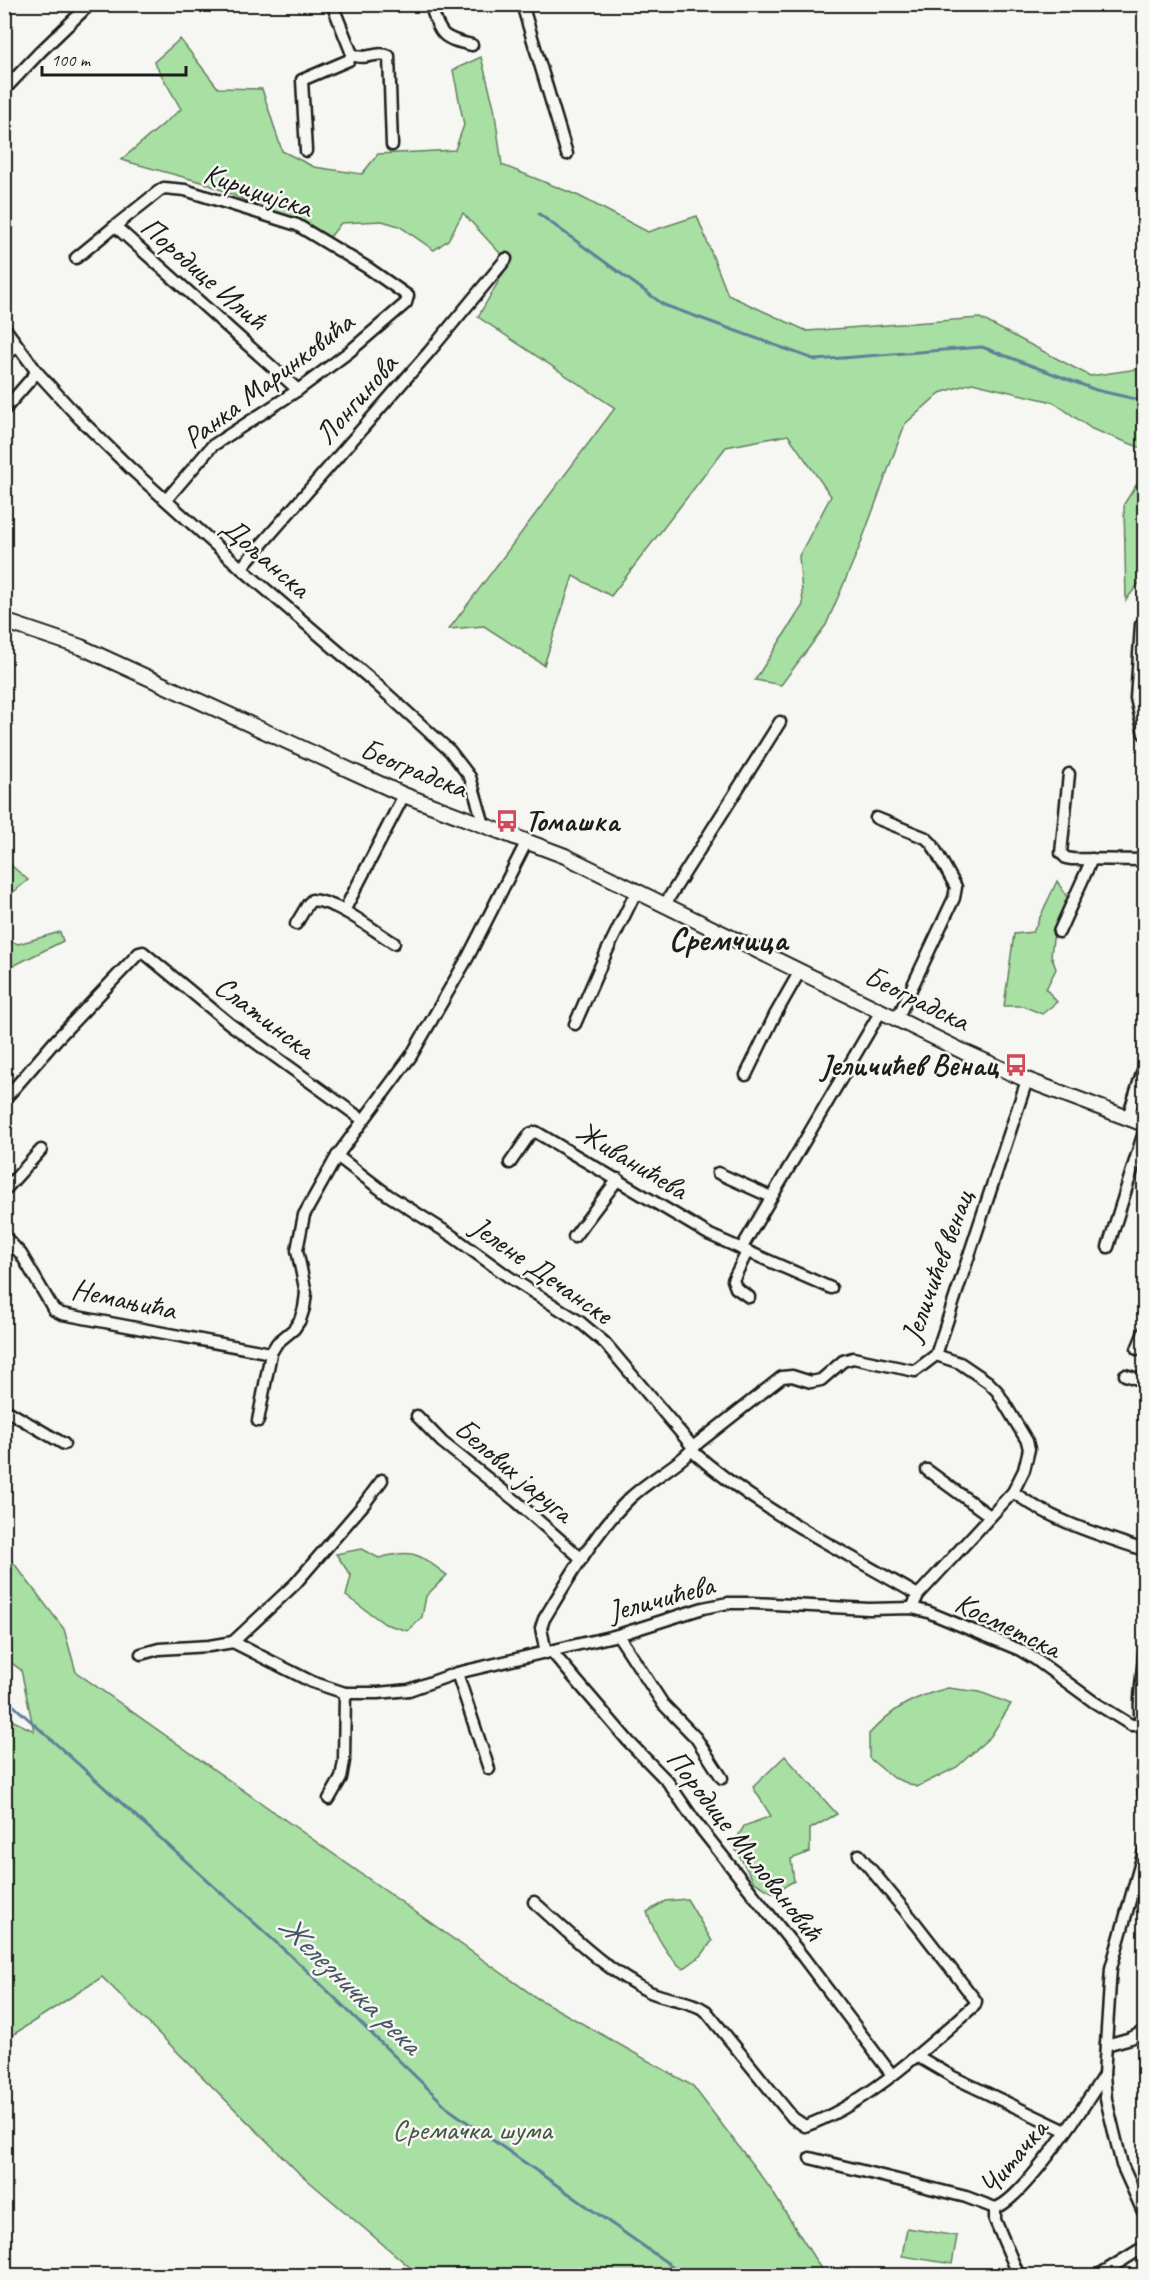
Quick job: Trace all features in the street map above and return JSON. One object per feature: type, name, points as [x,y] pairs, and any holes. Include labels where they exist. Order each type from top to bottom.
[{"type":"main road","name":"Београдска","points":[[4,621],[81,647],[404,795],[527,841],[637,890],[897,1019],[1027,1080],[1144,1124]]},
{"type":"street","points":[[4,90],[40,51],[90,4]]},
{"type":"street","points":[[332,4],[352,54],[360,58],[382,54],[389,56],[392,145]]},
{"type":"street","points":[[430,4],[438,28],[444,36],[452,41],[472,45]]},
{"type":"street","points":[[522,4],[567,154]]},
{"type":"street","points":[[306,151],[302,80],[349,60],[352,54]]},
{"type":"street","name":"Кириџијска","points":[[115,226],[159,190],[164,188],[185,190],[297,225],[405,293],[408,299],[405,303]]},
{"type":"street","name":"Породице Илић","points":[[76,258],[115,226],[298,390]]},
{"type":"street","name":"Лонгинова","points":[[241,568],[506,260]]},
{"type":"street","name":"Ранка Маринковића","points":[[166,500],[212,446],[298,390],[349,352],[405,303]]},
{"type":"street","name":"Дољанска","points":[[4,327],[37,372],[80,419],[241,568],[450,751],[470,777],[484,825]]},
{"type":"street","points":[[4,358],[17,345]]},
{"type":"street","points":[[4,410],[37,372]]},
{"type":"street","points":[[1141,625],[1141,679],[1136,698],[1144,734]]},
{"type":"street","points":[[665,904],[780,722]]},
{"type":"street","points":[[1069,774],[1061,853],[1066,858],[1144,860]]},
{"type":"street","points":[[344,911],[404,795]]},
{"type":"street","points":[[876,818],[926,838],[956,887],[954,898],[897,1019]]},
{"type":"street","points":[[258,1420],[270,1353],[277,1343],[294,1329],[304,1308],[306,1293],[297,1250],[303,1215],[337,1156],[411,1056],[468,957],[527,841]]},
{"type":"street","points":[[1059,932],[1092,859]]},
{"type":"street","points":[[575,1024],[637,890]]},
{"type":"street","points":[[296,924],[312,900],[344,911],[394,943]]},
{"type":"street","name":"Слатинска","points":[[4,1100],[85,1009],[139,953],[143,952],[230,1024],[363,1120]]},
{"type":"street","points":[[746,1075],[800,970]]},
{"type":"street","points":[[749,1297],[736,1288],[733,1280],[744,1250],[771,1197],[881,1011]]},
{"type":"street","points":[[1128,1117],[1144,1067]]},
{"type":"street","name":"Јеличићев венац","points":[[549,1652],[541,1628],[550,1609],[582,1559],[619,1510],[632,1496],[692,1451],[698,1443],[782,1377],[792,1376],[811,1382],[821,1380],[843,1362],[854,1358],[915,1371],[936,1355],[1027,1080]]},
{"type":"street","name":"Живанићева","points":[[510,1163],[530,1134],[536,1132],[710,1235],[831,1288]]},
{"type":"street","points":[[1108,1246],[1144,1132]]},
{"type":"street","points":[[4,1191],[41,1150]]},
{"type":"street","name":"Јелене Дечанске","points":[[337,1156],[388,1195],[580,1322],[605,1343],[636,1378],[692,1446],[692,1451]]},
{"type":"street","points":[[718,1173],[771,1197]]},
{"type":"street","points":[[574,1237],[618,1179]]},
{"type":"street","name":"Немањића","points":[[4,1236],[21,1254],[54,1310],[62,1314],[270,1353]]},
{"type":"street","points":[[1137,1349],[1144,1332]]},
{"type":"street","points":[[912,1608],[918,1595],[1012,1492],[1028,1459],[1027,1441],[997,1391],[988,1382],[960,1364],[936,1355]]},
{"type":"street","points":[[1125,1375],[1144,1381]]},
{"type":"street","points":[[4,1409],[63,1444]]},
{"type":"street","name":"Белових јаруга","points":[[417,1416],[442,1442],[516,1501],[582,1559]]},
{"type":"street","points":[[692,1451],[719,1475],[756,1501],[918,1595]]},
{"type":"street","points":[[927,1470],[990,1516]]},
{"type":"street","points":[[141,1654],[159,1649],[233,1642],[295,1584],[382,1480]]},
{"type":"street","points":[[1012,1492],[1053,1517],[1144,1550]]},
{"type":"street","name":"Јеличићева","points":[[233,1642],[312,1682],[345,1693],[378,1693],[409,1689],[457,1673],[618,1635],[703,1608],[728,1603],[869,1609],[912,1608]]},
{"type":"street","name":"Косметска","points":[[912,1608],[1020,1650],[1094,1702],[1131,1725],[1143,1728]]},
{"type":"street","points":[[618,1635],[663,1704],[696,1738],[722,1778]]},
{"type":"street","name":"Породице Миловановић","points":[[549,1652],[668,1782],[694,1820],[803,1957],[892,2075]]},
{"type":"street","points":[[1143,1728],[1140,1711],[1144,1654]]},
{"type":"street","points":[[457,1673],[489,1769]]},
{"type":"street","points":[[329,1799],[341,1778],[345,1693]]},
{"type":"street","points":[[1144,1765],[1144,1795]]},
{"type":"street","name":"Читачка","points":[[1144,1851],[1111,1968],[1104,2075],[1106,2099],[1122,2165],[1144,2214]]},
{"type":"street","points":[[534,1902],[623,1976],[652,1993],[697,2006],[706,2011],[793,2118],[805,2126],[819,2121],[892,2075],[975,2005],[976,2001],[974,1995],[859,1855]]},
{"type":"street","points":[[1106,2045],[1131,2038],[1144,2031]]},
{"type":"street","points":[[917,2056],[945,2073],[1066,2131]]},
{"type":"street","name":"Читачка","points":[[1019,2276],[995,2220],[995,2208],[1017,2193],[1084,2108],[1104,2075]]},
{"type":"street","points":[[810,2158],[966,2198],[995,2208]]},
{"type":"street","points":[[1096,2276],[1144,2247]]},
{"type":"green space","points":[[180,39],[218,88],[262,89],[282,151],[314,167],[362,174],[378,154],[455,150],[464,125],[453,70],[481,57],[494,107],[502,165],[579,196],[648,232],[697,216],[728,295],[807,331],[980,318],[1090,376],[1144,368],[1144,449],[1092,429],[1053,402],[972,383],[940,393],[905,424],[859,548],[826,625],[781,685],[755,680],[803,605],[799,556],[831,496],[788,435],[726,447],[611,596],[573,576],[544,665],[484,626],[449,629],[615,408],[478,317],[509,263],[463,213],[448,240],[434,250],[399,226],[382,221],[341,223],[330,237],[205,183],[121,160],[181,109],[154,62]]},
{"type":"green space","points":[[1144,473],[1144,577],[1126,600],[1124,504]]},
{"type":"green space","points":[[5,860],[28,880],[5,899]]},
{"type":"green space","points":[[1057,881],[1069,900],[1053,939],[1051,955],[1056,969],[1046,989],[1057,1002],[1042,1014],[1023,1006],[1004,1006],[1014,934],[1033,932]]},
{"type":"green space","points":[[60,932],[63,941],[5,970],[5,939],[18,944]]},
{"type":"green space","points":[[361,1549],[379,1558],[400,1553],[415,1555],[447,1575],[426,1596],[422,1617],[408,1631],[385,1624],[346,1596],[351,1576],[336,1554]]},
{"type":"green space","name":"Сремачка шума","points":[[5,1554],[64,1629],[76,1672],[537,1998],[693,2086],[770,2188],[825,2275],[419,2275],[298,2172],[102,1977],[11,2036],[4,2015],[5,1717],[34,1731],[21,1670],[5,1658]]},
{"type":"green space","points":[[948,1688],[980,1692],[1011,1704],[991,1736],[957,1767],[917,1787],[892,1777],[869,1758],[869,1734],[887,1717],[914,1699]]},
{"type":"green space","points":[[785,1756],[837,1814],[810,1829],[810,1852],[791,1859],[794,1881],[773,1893],[754,1882],[733,1845],[744,1826],[771,1816],[753,1787]]},
{"type":"green space","points":[[687,1899],[712,1941],[702,1955],[683,1969],[661,1943],[647,1912],[665,1901]]},
{"type":"green space","points":[[907,2228],[957,2236],[952,2264],[902,2256]]},
{"type":"waterway","points":[[539,214],[664,305],[816,360],[982,347],[1096,390],[1144,401]]},
{"type":"waterway","name":"Железничка река","points":[[4,1697],[302,1966],[450,2110],[686,2276]]},
{"type":"place","name":"Томашка","points":[[507,821]]},
{"type":"place","name":"Јеличићев Венац","points":[[1016,1065]]},
{"type":"district","name":"Сремчица","points":[[728,939]]}]
